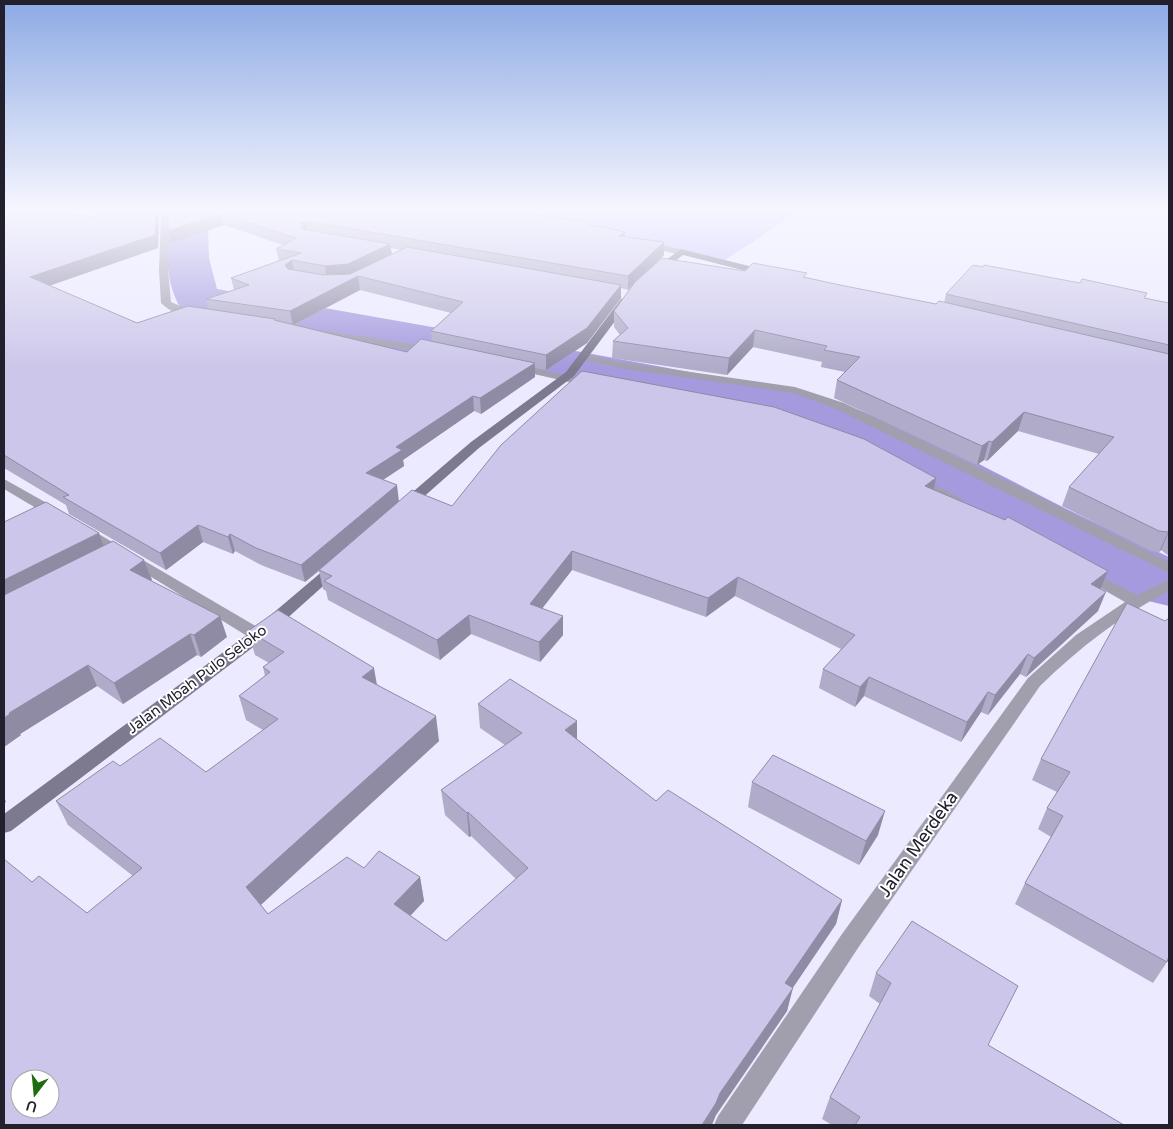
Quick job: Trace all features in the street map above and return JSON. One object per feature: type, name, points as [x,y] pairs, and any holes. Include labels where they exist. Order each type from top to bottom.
[{"type":"street","points":[[164,264],[163,289],[166,303],[178,310],[208,318]]},
{"type":"street","points":[[643,283],[667,264]]},
{"type":"street","points":[[728,264],[774,275]]},
{"type":"street","points":[[393,516],[475,445],[574,368],[625,294]]},
{"type":"street","points":[[311,332],[445,352]]},
{"type":"street","points":[[501,364],[574,368],[620,365],[778,387],[812,395],[840,406],[998,482],[1169,568]]},
{"type":"street","points":[[574,368],[605,387]]},
{"type":"street","points":[[900,471],[969,509]]},
{"type":"street","points":[[4,483],[258,635]]},
{"type":"street","points":[[106,561],[122,552]]},
{"type":"street","name":"Jalan Mbah Pulo Seloko","points":[[4,825],[258,635],[349,555]]},
{"type":"street","points":[[1078,570],[1140,599]]},
{"type":"street","name":"Jalan Merdeka","points":[[727,1125],[850,941],[1034,682],[1071,646],[1140,599],[1169,585]]},
{"type":"building","points":[[4,264],[70,264],[30,277],[137,323],[188,306],[275,319],[407,352],[421,339],[535,363],[480,398],[473,396],[396,447],[402,450],[366,473],[397,485],[301,565],[256,548],[230,534],[228,537],[198,525],[160,553],[63,497],[69,495],[4,455]]},
{"type":"building","points":[[271,264],[287,264],[285,265],[288,269],[324,275],[350,274],[372,264],[501,264],[621,285],[587,328],[546,355],[431,331],[463,302],[358,276],[290,311],[206,299],[249,285],[231,278]]},
{"type":"building","points":[[312,264],[349,264],[348,264],[325,266]]},
{"type":"building","points":[[556,264],[641,264],[628,276]]},
{"type":"building","points":[[656,264],[698,264],[745,271],[752,264],[757,264],[807,273],[803,277],[936,304],[939,301],[1169,354],[1169,531],[1159,531],[1069,487],[1114,437],[1024,412],[992,442],[989,441],[982,446],[837,380],[860,357],[824,350],[827,346],[755,330],[729,358],[613,341],[628,328],[614,311],[635,282]]},
{"type":"building","points":[[973,265],[983,267],[984,265],[1080,283],[1082,279],[1147,293],[1144,298],[1169,303],[1169,345],[946,294]]},
{"type":"building","points":[[582,371],[774,407],[864,439],[936,478],[925,486],[1005,520],[1008,517],[1108,571],[1091,584],[1106,592],[1034,658],[1028,654],[995,695],[988,692],[967,722],[869,677],[860,687],[823,669],[855,635],[738,577],[708,598],[572,551],[530,604],[563,616],[539,642],[469,615],[437,640],[324,581],[332,576],[319,570],[412,490],[452,506],[501,445]]},
{"type":"building","points":[[46,502],[99,533],[4,580],[4,522]]},
{"type":"building","points":[[113,541],[144,560],[130,570],[220,616],[194,635],[190,634],[114,683],[88,665],[9,713],[4,718],[4,595]]},
{"type":"building","points":[[1127,603],[1165,621],[1169,618],[1169,956],[1167,962],[1025,883],[1063,816],[1047,808],[1070,772],[1041,759]]},
{"type":"building","points":[[278,610],[374,668],[362,677],[436,716],[246,887],[268,914],[347,857],[364,868],[379,851],[420,877],[394,904],[446,941],[528,868],[468,812],[441,790],[522,733],[478,704],[510,679],[577,721],[565,730],[656,801],[668,790],[842,900],[785,983],[793,988],[720,1093],[702,1125],[4,1125],[4,859],[32,882],[39,876],[87,913],[142,868],[56,801],[113,761],[120,766],[160,738],[206,772],[278,719],[239,696],[270,672],[263,667],[284,652],[248,631]]},
{"type":"building","points":[[773,755],[885,811],[866,841],[752,782]]},
{"type":"building","points":[[912,921],[1018,986],[988,1045],[1124,1125],[855,1125],[860,1117],[830,1097],[891,983],[876,973]]},
{"type":"waterway","points":[[189,264],[198,300],[296,316],[432,342],[500,352],[804,410],[893,444],[954,474],[1024,513],[1169,584]]}]
